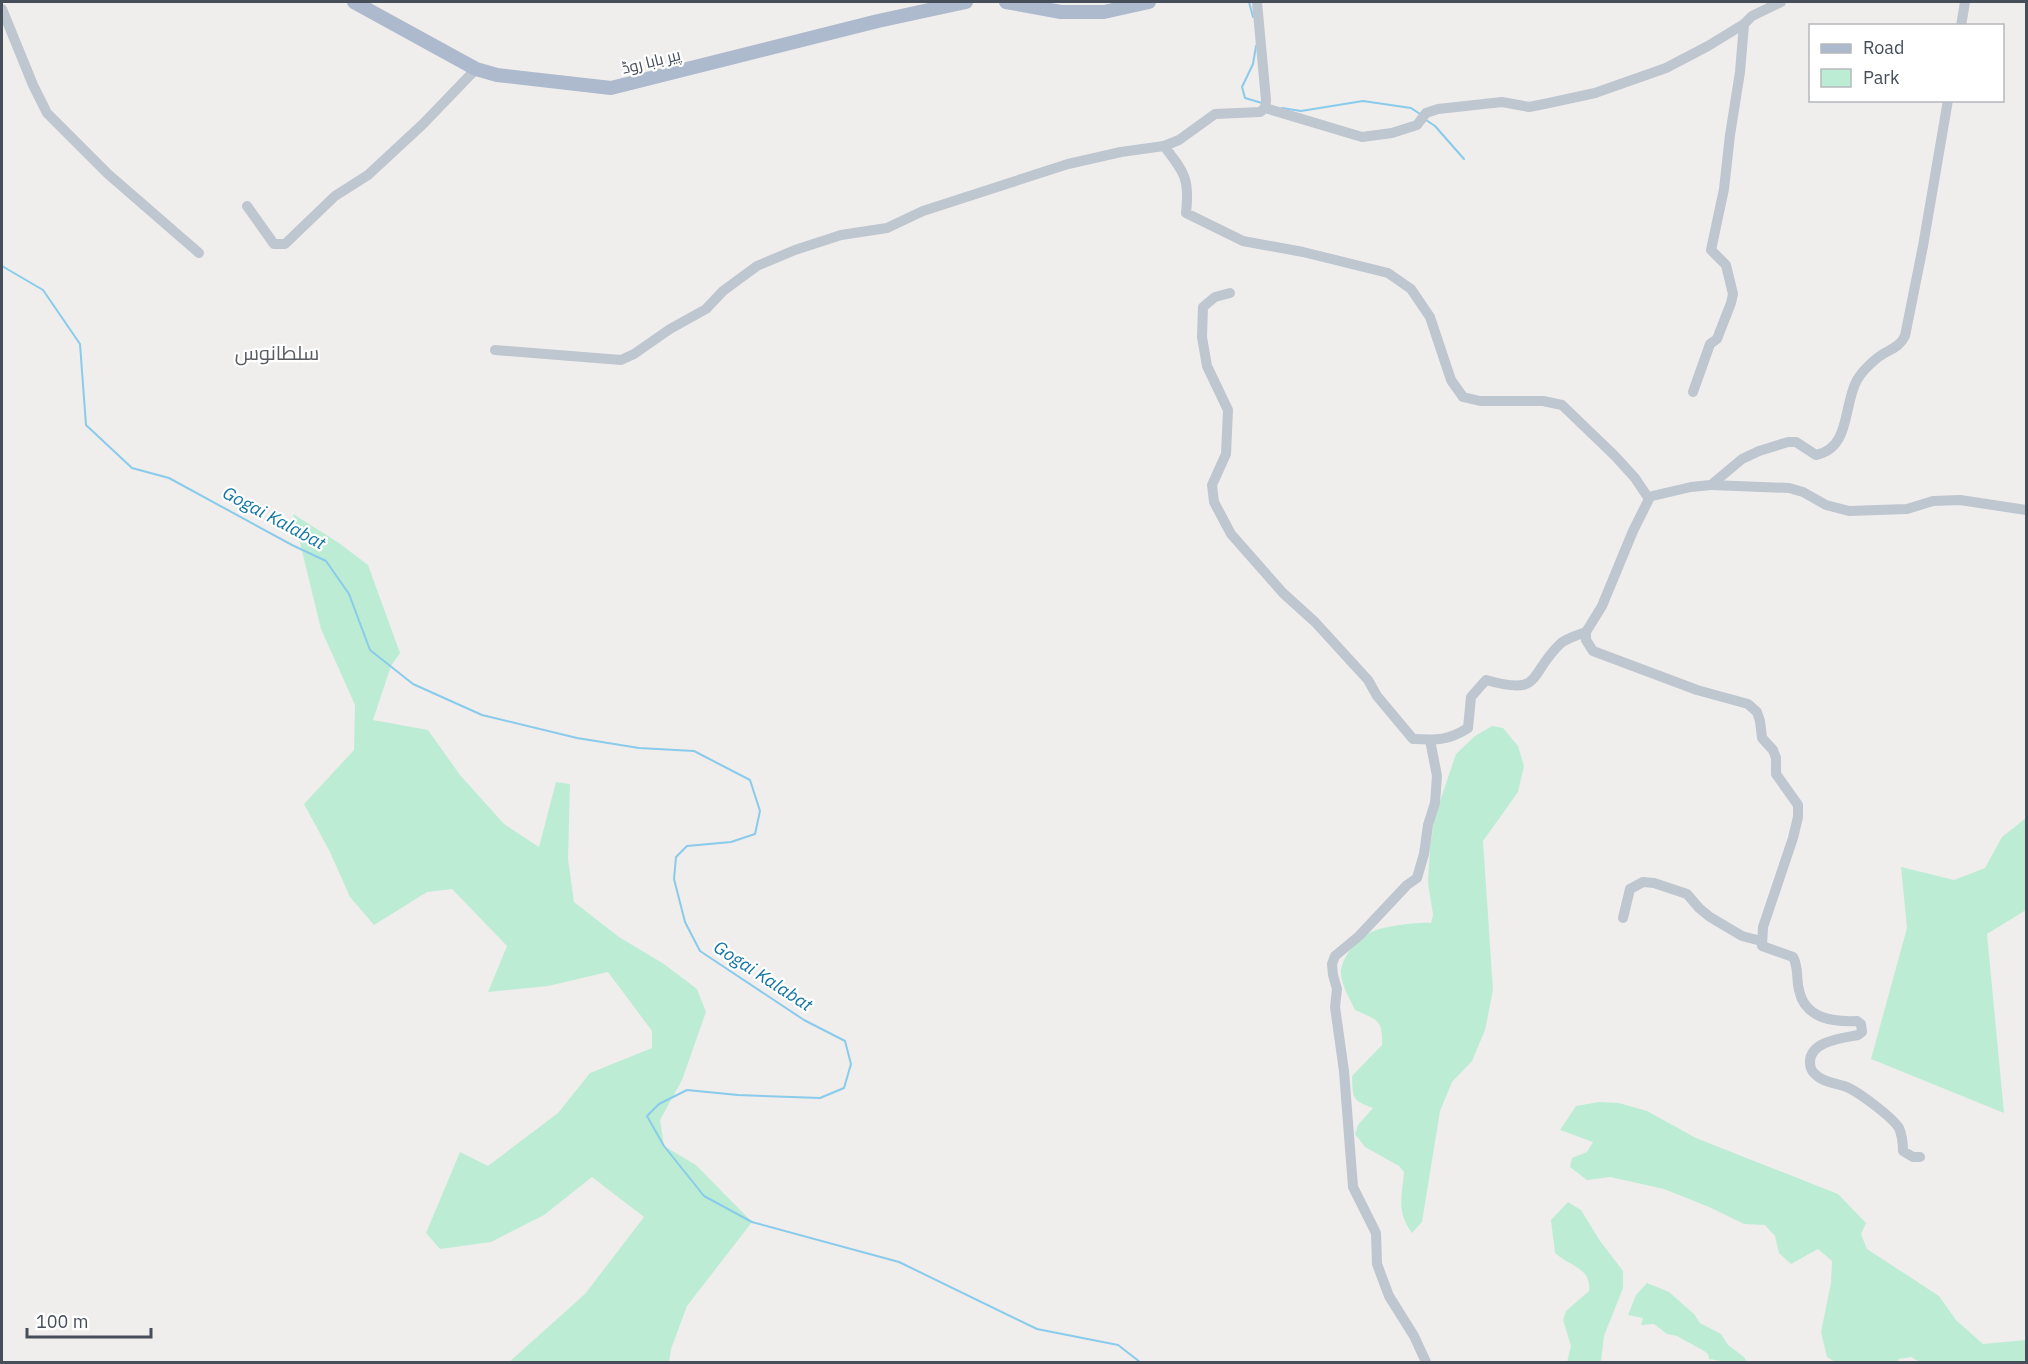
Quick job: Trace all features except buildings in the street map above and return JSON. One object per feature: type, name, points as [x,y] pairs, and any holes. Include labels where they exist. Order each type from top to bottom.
[{"type":"main road","name":"پیر بابا روڈ","points":[[354,2],[476,69],[497,75],[611,88],[878,21],[966,2]]},
{"type":"main road","points":[[1006,2],[1061,12],[1104,12],[1149,2]]},
{"type":"street","points":[[495,350],[621,360],[706,309],[723,291],[757,266],[795,250],[840,235],[887,228],[923,211],[1068,164],[1122,152],[1164,146],[1179,140],[1215,114],[1260,112],[1265,108],[1266,100],[1257,2]]},
{"type":"street","points":[[1265,108],[1362,137],[1392,133],[1417,125],[1426,113],[1438,109],[1502,102],[1529,107],[1595,93],[1666,68],[1708,46],[1744,24],[1752,16],[1781,2]]},
{"type":"street","points":[[1961,24],[1965,2]]},
{"type":"street","points":[[2,9],[47,113],[108,174],[199,253]]},
{"type":"street","points":[[1693,392],[1710,344],[1717,339],[1733,294],[1726,265],[1711,250],[1724,189],[1740,72],[1744,24]]},
{"type":"street","points":[[247,206],[274,244],[285,244],[335,196],[368,175],[423,124],[476,69]]},
{"type":"street","points":[[1711,485],[1742,459],[1759,450],[1796,442],[1816,454],[1824,453],[1834,447],[1840,436],[1857,380],[1876,359],[1901,344],[1905,336],[1923,246],[1948,102]]},
{"type":"street","points":[[1164,146],[1184,171],[1189,193],[1186,213],[1243,241],[1303,252],[1388,273],[1411,289],[1430,317],[1451,380],[1463,397],[1480,401],[1543,401],[1562,405],[1635,478],[1649,499],[1602,606],[1586,632],[1586,640],[1593,651],[1697,690],[1748,704],[1757,712],[1762,738],[1773,750],[1776,758],[1776,774],[1798,805],[1793,838],[1763,927],[1762,946],[1793,957],[1798,973],[1799,990],[1809,1010],[1821,1018],[1834,1022],[1857,1021],[1862,1028],[1862,1032],[1858,1035],[1830,1041],[1816,1049],[1810,1057],[1811,1070],[1819,1078],[1849,1088],[1872,1105],[1899,1129],[1903,1151],[1912,1157],[1920,1157]]},
{"type":"street","points":[[1230,293],[1215,297],[1203,307],[1202,336],[1207,366],[1228,410],[1226,454],[1212,486],[1214,502],[1231,534],[1283,593],[1315,622],[1368,680],[1377,696],[1413,739],[1430,740],[1455,736],[1468,728],[1471,697],[1486,680],[1512,687],[1526,685],[1534,679],[1561,643],[1586,632]]},
{"type":"street","points":[[1647,497],[1690,487],[1711,485],[1790,488],[1803,492],[1826,505],[1849,511],[1907,509],[1933,501],[1960,500],[2026,510]]},
{"type":"street","points":[[1426,1362],[1414,1336],[1389,1296],[1377,1264],[1376,1233],[1353,1187],[1344,1071],[1335,1007],[1337,989],[1332,964],[1335,956],[1359,936],[1407,885],[1417,878],[1434,803],[1437,776],[1430,740]]},
{"type":"street","points":[[1623,918],[1630,889],[1643,882],[1654,883],[1687,894],[1710,917],[1742,936],[1761,941]]},
{"type":"green space","points":[[293,514],[339,543],[368,565],[400,653],[391,666],[373,720],[428,730],[460,775],[504,824],[539,847],[556,782],[570,784],[568,859],[574,902],[619,937],[664,964],[697,989],[706,1012],[682,1080],[660,1120],[664,1146],[696,1165],[752,1222],[687,1306],[671,1349],[669,1362],[509,1362],[585,1294],[644,1217],[592,1177],[544,1215],[491,1242],[440,1249],[426,1233],[460,1152],[488,1166],[558,1113],[590,1073],[652,1048],[652,1031],[608,972],[548,986],[488,992],[507,946],[452,889],[427,892],[374,925],[350,897],[330,852],[304,804],[354,750],[355,705],[321,629]]},
{"type":"green space","points":[[1492,726],[1503,728],[1518,746],[1524,766],[1518,792],[1483,841],[1493,990],[1485,1030],[1472,1061],[1452,1082],[1440,1111],[1422,1222],[1412,1233],[1402,1211],[1404,1172],[1399,1166],[1365,1147],[1355,1134],[1358,1125],[1373,1108],[1361,1103],[1355,1097],[1352,1076],[1382,1045],[1382,1036],[1377,1021],[1355,1010],[1343,984],[1341,969],[1349,952],[1368,934],[1399,925],[1431,923],[1433,915],[1428,883],[1435,816],[1456,754],[1475,736]]},
{"type":"green space","points":[[2026,818],[2026,910],[1987,934],[2004,1113],[1871,1059],[1907,928],[1901,867],[1954,880],[1985,868],[2002,837]]},
{"type":"green space","points":[[1599,1102],[1619,1103],[1647,1111],[1696,1138],[1838,1194],[1866,1223],[1861,1234],[1867,1249],[1939,1296],[1956,1320],[1983,1344],[2026,1340],[2026,1362],[1920,1362],[1911,1357],[1899,1359],[1897,1362],[1835,1362],[1827,1357],[1821,1332],[1831,1283],[1832,1261],[1818,1249],[1791,1264],[1779,1253],[1775,1236],[1765,1225],[1744,1224],[1664,1189],[1610,1177],[1587,1180],[1570,1167],[1572,1158],[1587,1152],[1593,1142],[1560,1130],[1576,1106]]},
{"type":"green space","points":[[1568,1202],[1581,1210],[1600,1241],[1623,1271],[1623,1288],[1604,1336],[1601,1362],[1567,1362],[1571,1346],[1563,1320],[1566,1311],[1589,1291],[1589,1283],[1583,1272],[1555,1253],[1551,1220]]},
{"type":"green space","points":[[1647,1283],[1669,1292],[1694,1314],[1700,1323],[1721,1334],[1728,1345],[1747,1362],[1709,1359],[1708,1354],[1704,1351],[1677,1336],[1667,1334],[1654,1324],[1641,1325],[1643,1318],[1628,1315],[1636,1295]]},
{"type":"waterway","points":[[1249,2],[1253,17]]},
{"type":"waterway","points":[[1256,46],[1253,64],[1242,87],[1245,98],[1262,103]]},
{"type":"waterway","points":[[1282,108],[1301,111],[1363,101],[1411,108],[1420,114]]},
{"type":"waterway","points":[[1426,120],[1435,126],[1464,159]]},
{"type":"waterway","name":"Gogai Kalabat","points":[[2,266],[43,290],[80,344],[86,425],[132,468],[169,478],[326,561],[349,594],[370,650],[413,684],[482,715],[577,738],[639,748],[694,751],[750,780],[760,811],[755,834],[731,842],[687,846],[676,857],[674,879],[685,922],[700,951],[804,1020],[845,1041],[851,1064],[844,1088],[820,1098],[738,1095],[687,1090],[659,1104],[647,1116],[664,1146],[704,1196],[752,1222],[899,1262],[1037,1329],[1118,1345],[1140,1362]]},
{"type":"district","name":"سلطانوس","points":[[277,353]]}]
